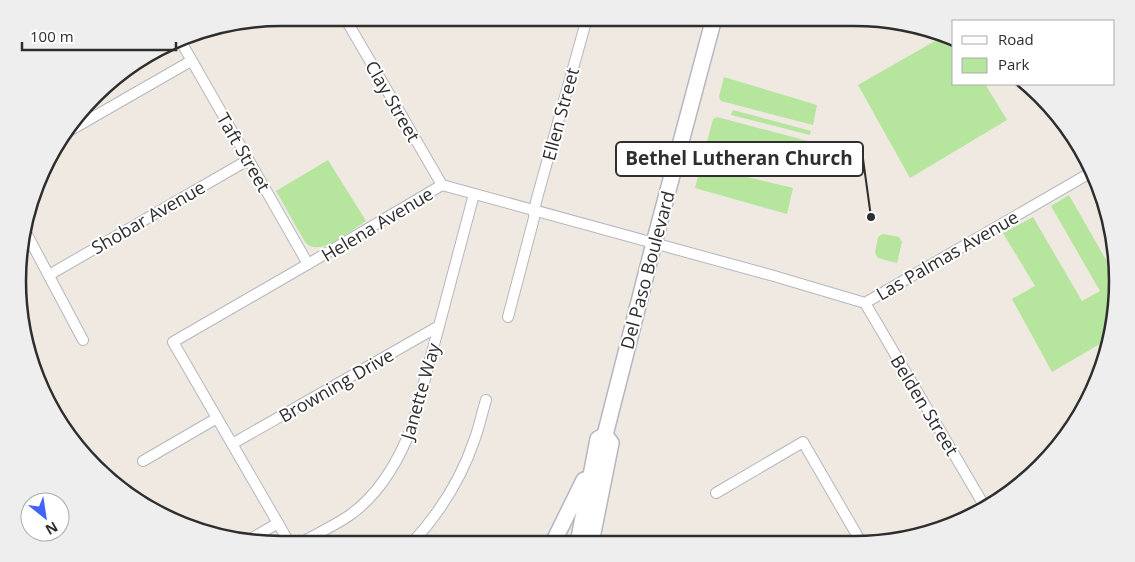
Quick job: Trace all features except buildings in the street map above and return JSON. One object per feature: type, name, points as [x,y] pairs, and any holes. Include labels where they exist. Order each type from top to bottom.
[{"type":"main road","name":"Del Paso Boulevard","points":[[605,435],[712,26]]},
{"type":"main road","points":[[579,536],[598,439],[605,435],[611,443],[592,536]]},
{"type":"main road","points":[[556,536],[594,458]]},
{"type":"street","name":"Clay Street","points":[[350,26],[442,185]]},
{"type":"street","name":"Ellen Street","points":[[508,317],[534,218],[534,211],[584,26]]},
{"type":"street","name":"Taft Street","points":[[183,46],[308,264]]},
{"type":"street","points":[[80,125],[191,61]]},
{"type":"street","name":"Shobar Avenue","points":[[49,275],[248,160]]},
{"type":"street","name":"Las Palmas Avenue","points":[[654,243],[865,303],[1085,175]]},
{"type":"street","name":"Helena Avenue","points":[[217,418],[173,342],[442,185],[654,243]]},
{"type":"street","name":"Janette Way","points":[[313,536],[349,515],[368,499],[398,460],[413,424],[474,194]]},
{"type":"street","points":[[30,239],[83,340]]},
{"type":"street","name":"Belden Street","points":[[865,303],[982,502]]},
{"type":"street","name":"Browning Drive","points":[[232,444],[439,326]]},
{"type":"street","points":[[417,536],[440,507],[468,458],[486,400]]},
{"type":"street","points":[[143,461],[217,418],[285,536]]},
{"type":"street","points":[[716,493],[803,442],[857,536]]},
{"type":"street","points":[[258,535],[278,523]]},
{"type":"green space","points":[[936,40],[952,46],[952,85],[986,85],[1007,120],[910,178],[858,85]]},
{"type":"green space","points":[[724,77],[817,105],[813,125],[721,101],[719,97]]},
{"type":"green space","points":[[733,110],[811,131],[810,135],[731,115]]},
{"type":"green space","points":[[717,117],[808,141],[800,170],[728,152],[724,162],[703,157],[713,119]]},
{"type":"green space","points":[[328,160],[366,221],[335,241],[318,247],[311,246],[305,242],[276,191]]},
{"type":"green space","points":[[701,166],[793,188],[787,214],[695,188]]},
{"type":"green space","points":[[1069,195],[1108,263],[1109,281],[1107,314],[1101,343],[1052,372],[1012,299],[1035,286],[1003,233],[1033,217],[1082,301],[1100,291],[1051,206]]},
{"type":"green space","points":[[883,234],[899,237],[902,242],[897,263],[878,258],[875,253],[878,237]]},
{"type":"place","name":"Bethel Lutheran Church","points":[[871,217]]}]
